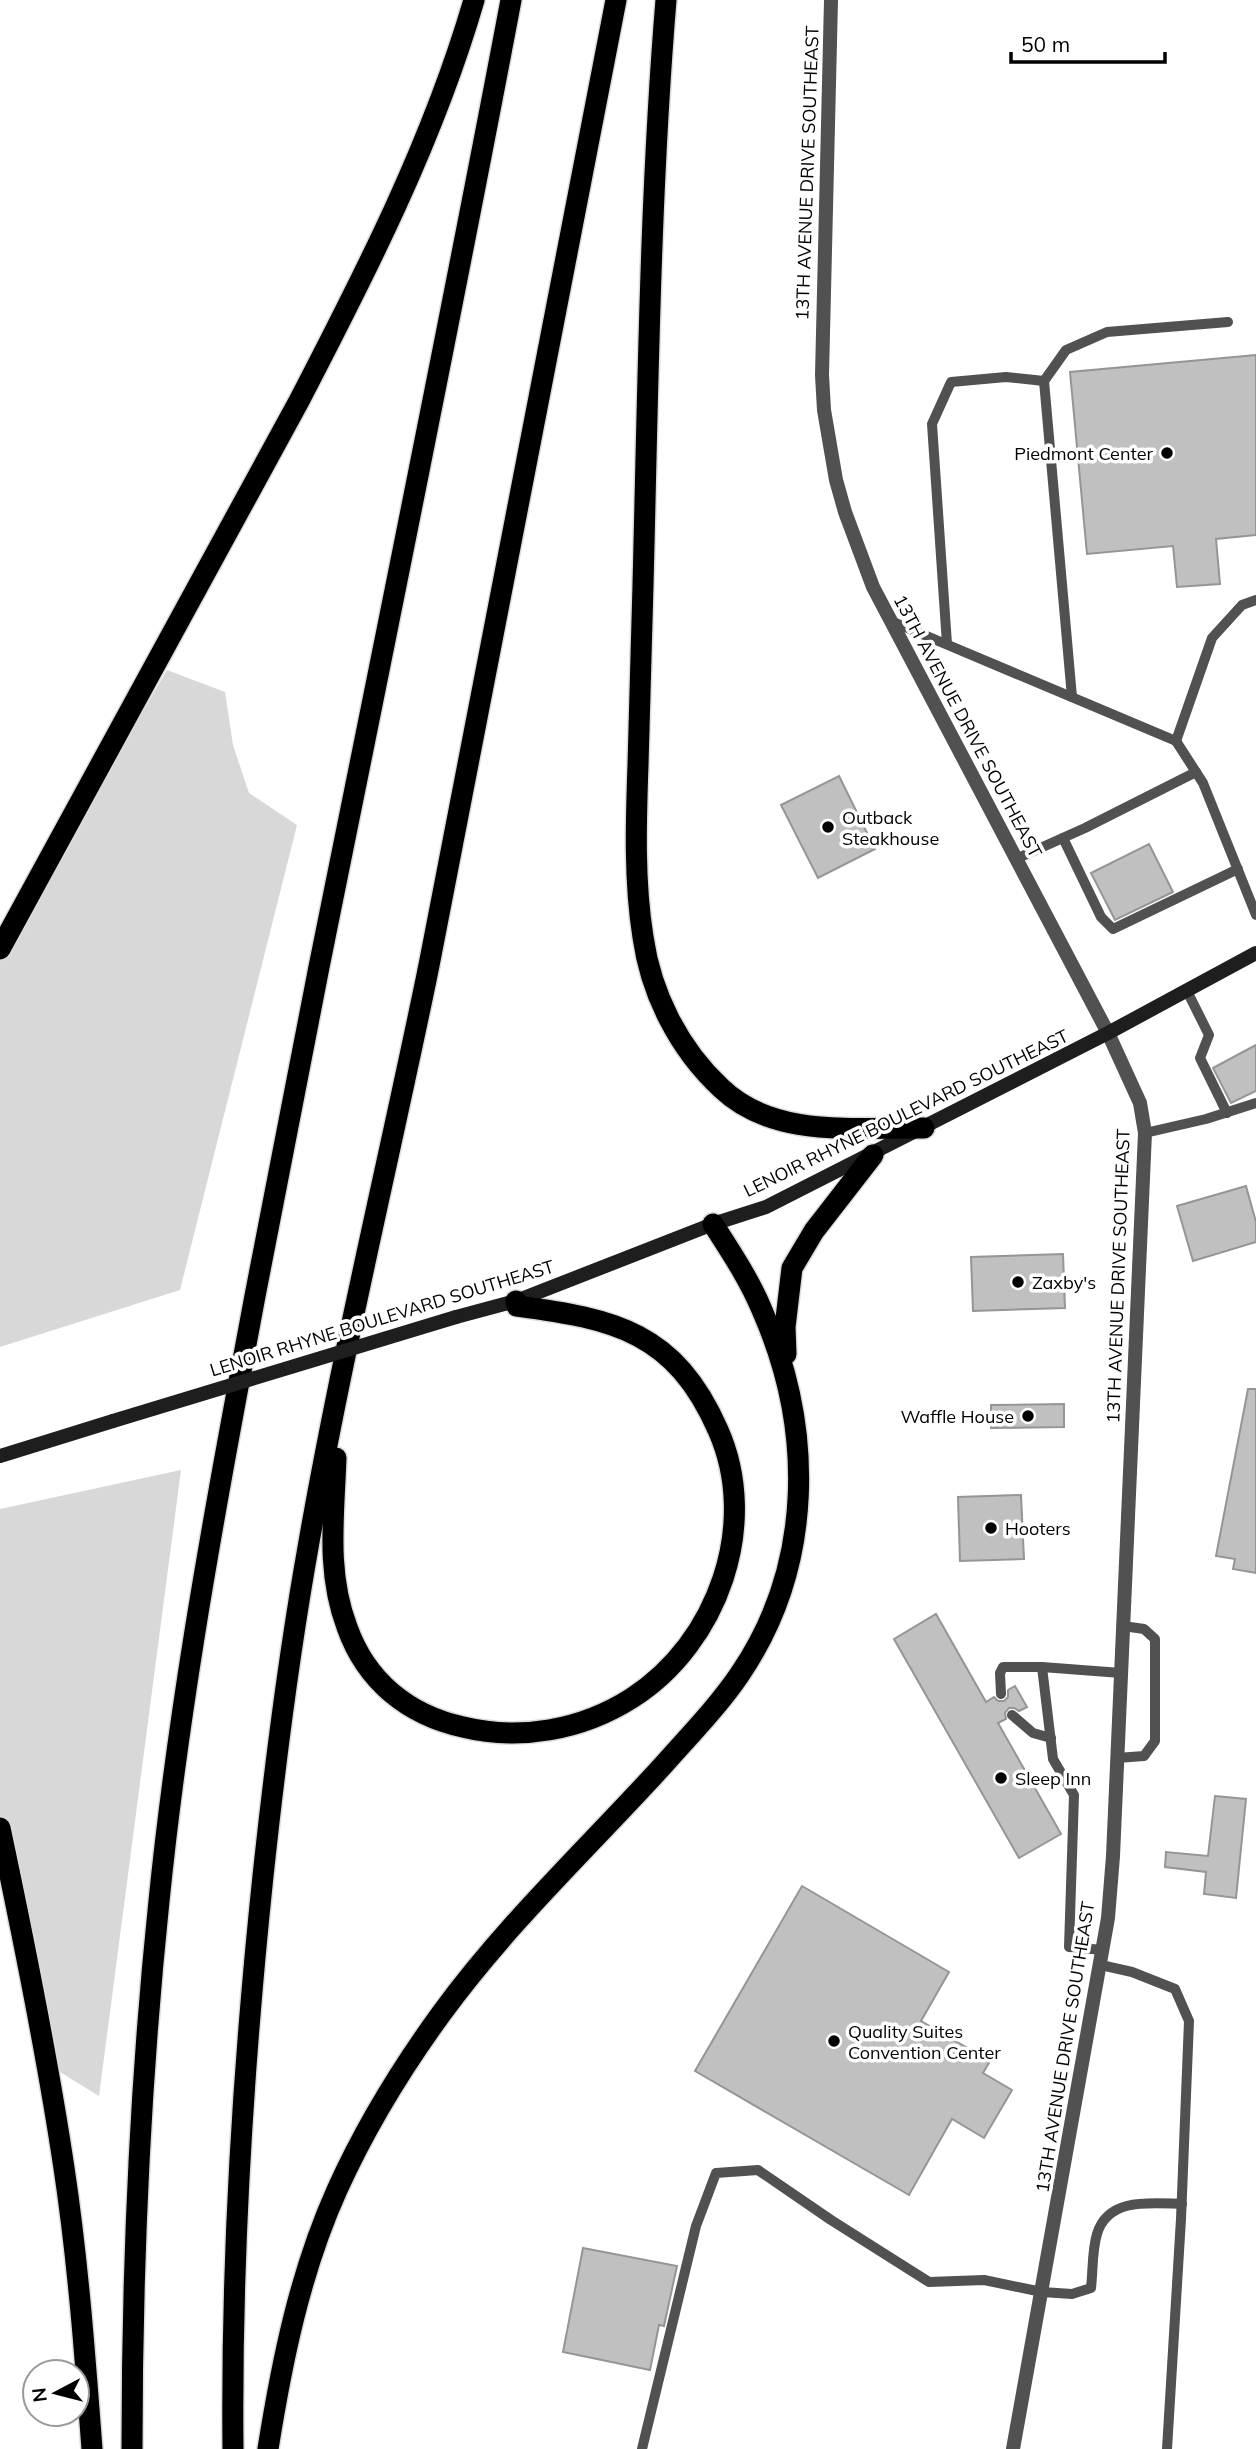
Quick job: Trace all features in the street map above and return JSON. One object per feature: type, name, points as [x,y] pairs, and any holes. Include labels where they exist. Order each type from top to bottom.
[{"type":"highway","points":[[0,949],[346,312],[396,209],[464,33],[474,0]]},
{"type":"highway","points":[[132,2449],[134,2275],[148,2020],[159,1898],[193,1637],[282,1152],[470,219],[511,0]]},
{"type":"highway","points":[[233,2449],[233,2298],[238,2168],[254,1968],[274,1777],[290,1660],[309,1542],[338,1392],[476,733],[616,0]]},
{"type":"highway","points":[[666,0],[651,305],[637,800],[637,890],[645,949],[657,993],[681,1039],[721,1088],[739,1103],[770,1118],[803,1126],[924,1128]]},
{"type":"highway","points":[[268,2449],[279,2378],[292,2323],[317,2242],[336,2192],[367,2129],[409,2060],[476,1968],[551,1883],[690,1735],[738,1677],[767,1627],[787,1573],[798,1517],[800,1460],[789,1391],[785,1327],[792,1268],[814,1231],[873,1155]]},
{"type":"highway","points":[[713,1224],[745,1274],[762,1309],[777,1346],[789,1391]]},
{"type":"highway","points":[[338,1392],[331,1523],[332,1568],[346,1627],[356,1651],[376,1679],[391,1695],[419,1713],[442,1723],[507,1734],[547,1731],[591,1719],[621,1705],[660,1676],[682,1652],[709,1614],[722,1586],[733,1542],[735,1512],[732,1478],[724,1442],[709,1408],[689,1378],[649,1339],[568,1313],[517,1306],[516,1301]]},
{"type":"highway","points":[[0,1828],[40,2024],[64,2170],[92,2449]]},
{"type":"main road","name":"LENOIR RHYNE BOULEVARD SOUTHEAST","points":[[0,1455],[516,1301],[713,1224],[766,1207],[873,1155],[1255,957]]},
{"type":"street","name":"13TH AVENUE DRIVE SOUTHEAST","points":[[831,0],[822,340],[824,410],[836,480],[861,558],[891,621],[1108,1033],[1140,1103],[1145,1133],[1112,1868],[1102,1958],[1013,2449]]},
{"type":"lane","points":[[1072,697],[1044,381],[1066,350],[1107,332],[1228,322]]},
{"type":"lane","points":[[947,645],[932,424],[951,382],[1006,377],[1044,381]]},
{"type":"lane","points":[[1176,741],[1212,638],[1242,605],[1256,600]]},
{"type":"lane","points":[[891,621],[1176,741],[1203,783],[1256,915]]},
{"type":"lane","points":[[1016,859],[1196,772]]},
{"type":"lane","points":[[1062,838],[1101,917],[1113,929],[1238,869]]},
{"type":"lane","points":[[1187,990],[1209,1035],[1200,1058],[1227,1113]]},
{"type":"lane","points":[[1145,1133],[1256,1103]]},
{"type":"lane","points":[[1117,1758],[1144,1756],[1155,1741],[1155,1639],[1144,1629],[1123,1626]]},
{"type":"lane","points":[[1001,1694],[1000,1673],[1003,1667],[1121,1673]]},
{"type":"lane","points":[[1042,1667],[1054,1759],[1074,1795],[1069,1947],[1175,1989],[1189,2021],[1182,2204],[1167,2449]]},
{"type":"lane","points":[[1012,1715],[1033,1733],[1051,1738]]},
{"type":"lane","points":[[642,2449],[696,2225],[716,2173],[758,2170],[929,2282],[984,2280],[1042,2292],[1072,2294],[1091,2288],[1097,2233],[1109,2213],[1135,2202],[1182,2204]]},
{"type":"shaded area","points":[[167,670],[225,692],[233,745],[249,793],[297,825],[180,1290],[0,1347],[0,957]]},
{"type":"shaded area","points":[[181,1470],[99,2096],[47,2064],[0,1828],[0,1509]]},
{"type":"building","name":"Piedmont Center","points":[[1256,355],[1256,535],[1216,539],[1220,584],[1177,587],[1173,546],[1087,554],[1070,372]]},
{"type":"building","name":"Outback Steakhouse","points":[[839,776],[875,849],[818,878],[781,805]]},
{"type":"building","points":[[1149,844],[1173,892],[1115,920],[1091,873]]},
{"type":"building","points":[[1256,1045],[1256,1091],[1231,1103],[1213,1068]]},
{"type":"building","points":[[1246,1186],[1256,1222],[1256,1242],[1193,1261],[1177,1206]]},
{"type":"building","name":"Zaxby's","points":[[1063,1254],[1065,1308],[973,1311],[971,1257]]},
{"type":"building","points":[[1248,1389],[1256,1389],[1256,1573],[1233,1569],[1235,1559],[1216,1556]]},
{"type":"building","name":"Waffle House","points":[[1064,1404],[1064,1427],[991,1428],[991,1405]]},
{"type":"building","name":"Hooters","points":[[1021,1495],[1024,1559],[960,1561],[958,1497]]},
{"type":"building","name":"Sleep Inn","points":[[936,1614],[986,1702],[994,1697],[998,1701],[1004,1701],[1008,1697],[1008,1690],[1015,1686],[1027,1707],[1019,1711],[1009,1708],[1005,1713],[1006,1719],[998,1723],[1061,1834],[1019,1858],[894,1639]]},
{"type":"building","points":[[1215,1796],[1246,1799],[1236,1898],[1204,1894],[1206,1872],[1165,1867],[1166,1852],[1208,1856]]},
{"type":"building","name":"Quality Suites Convention Center","points":[[802,1886],[949,1972],[921,2021],[990,2061],[983,2073],[1012,2090],[984,2138],[952,2119],[909,2195],[695,2071]]},
{"type":"building","points":[[583,2248],[677,2266],[664,2326],[659,2325],[650,2370],[563,2352]]},
{"type":"place","name":"Piedmont Center","points":[[1167,453]]},
{"type":"place","name":"Outback Steakhouse","points":[[828,827]]},
{"type":"place","name":"Zaxby's","points":[[1018,1282]]},
{"type":"place","name":"Waffle House","points":[[1028,1416]]},
{"type":"place","name":"Hooters","points":[[991,1528]]},
{"type":"place","name":"Sleep Inn","points":[[1001,1778]]},
{"type":"place","name":"Quality Suites Convention Center","points":[[834,2041]]}]
